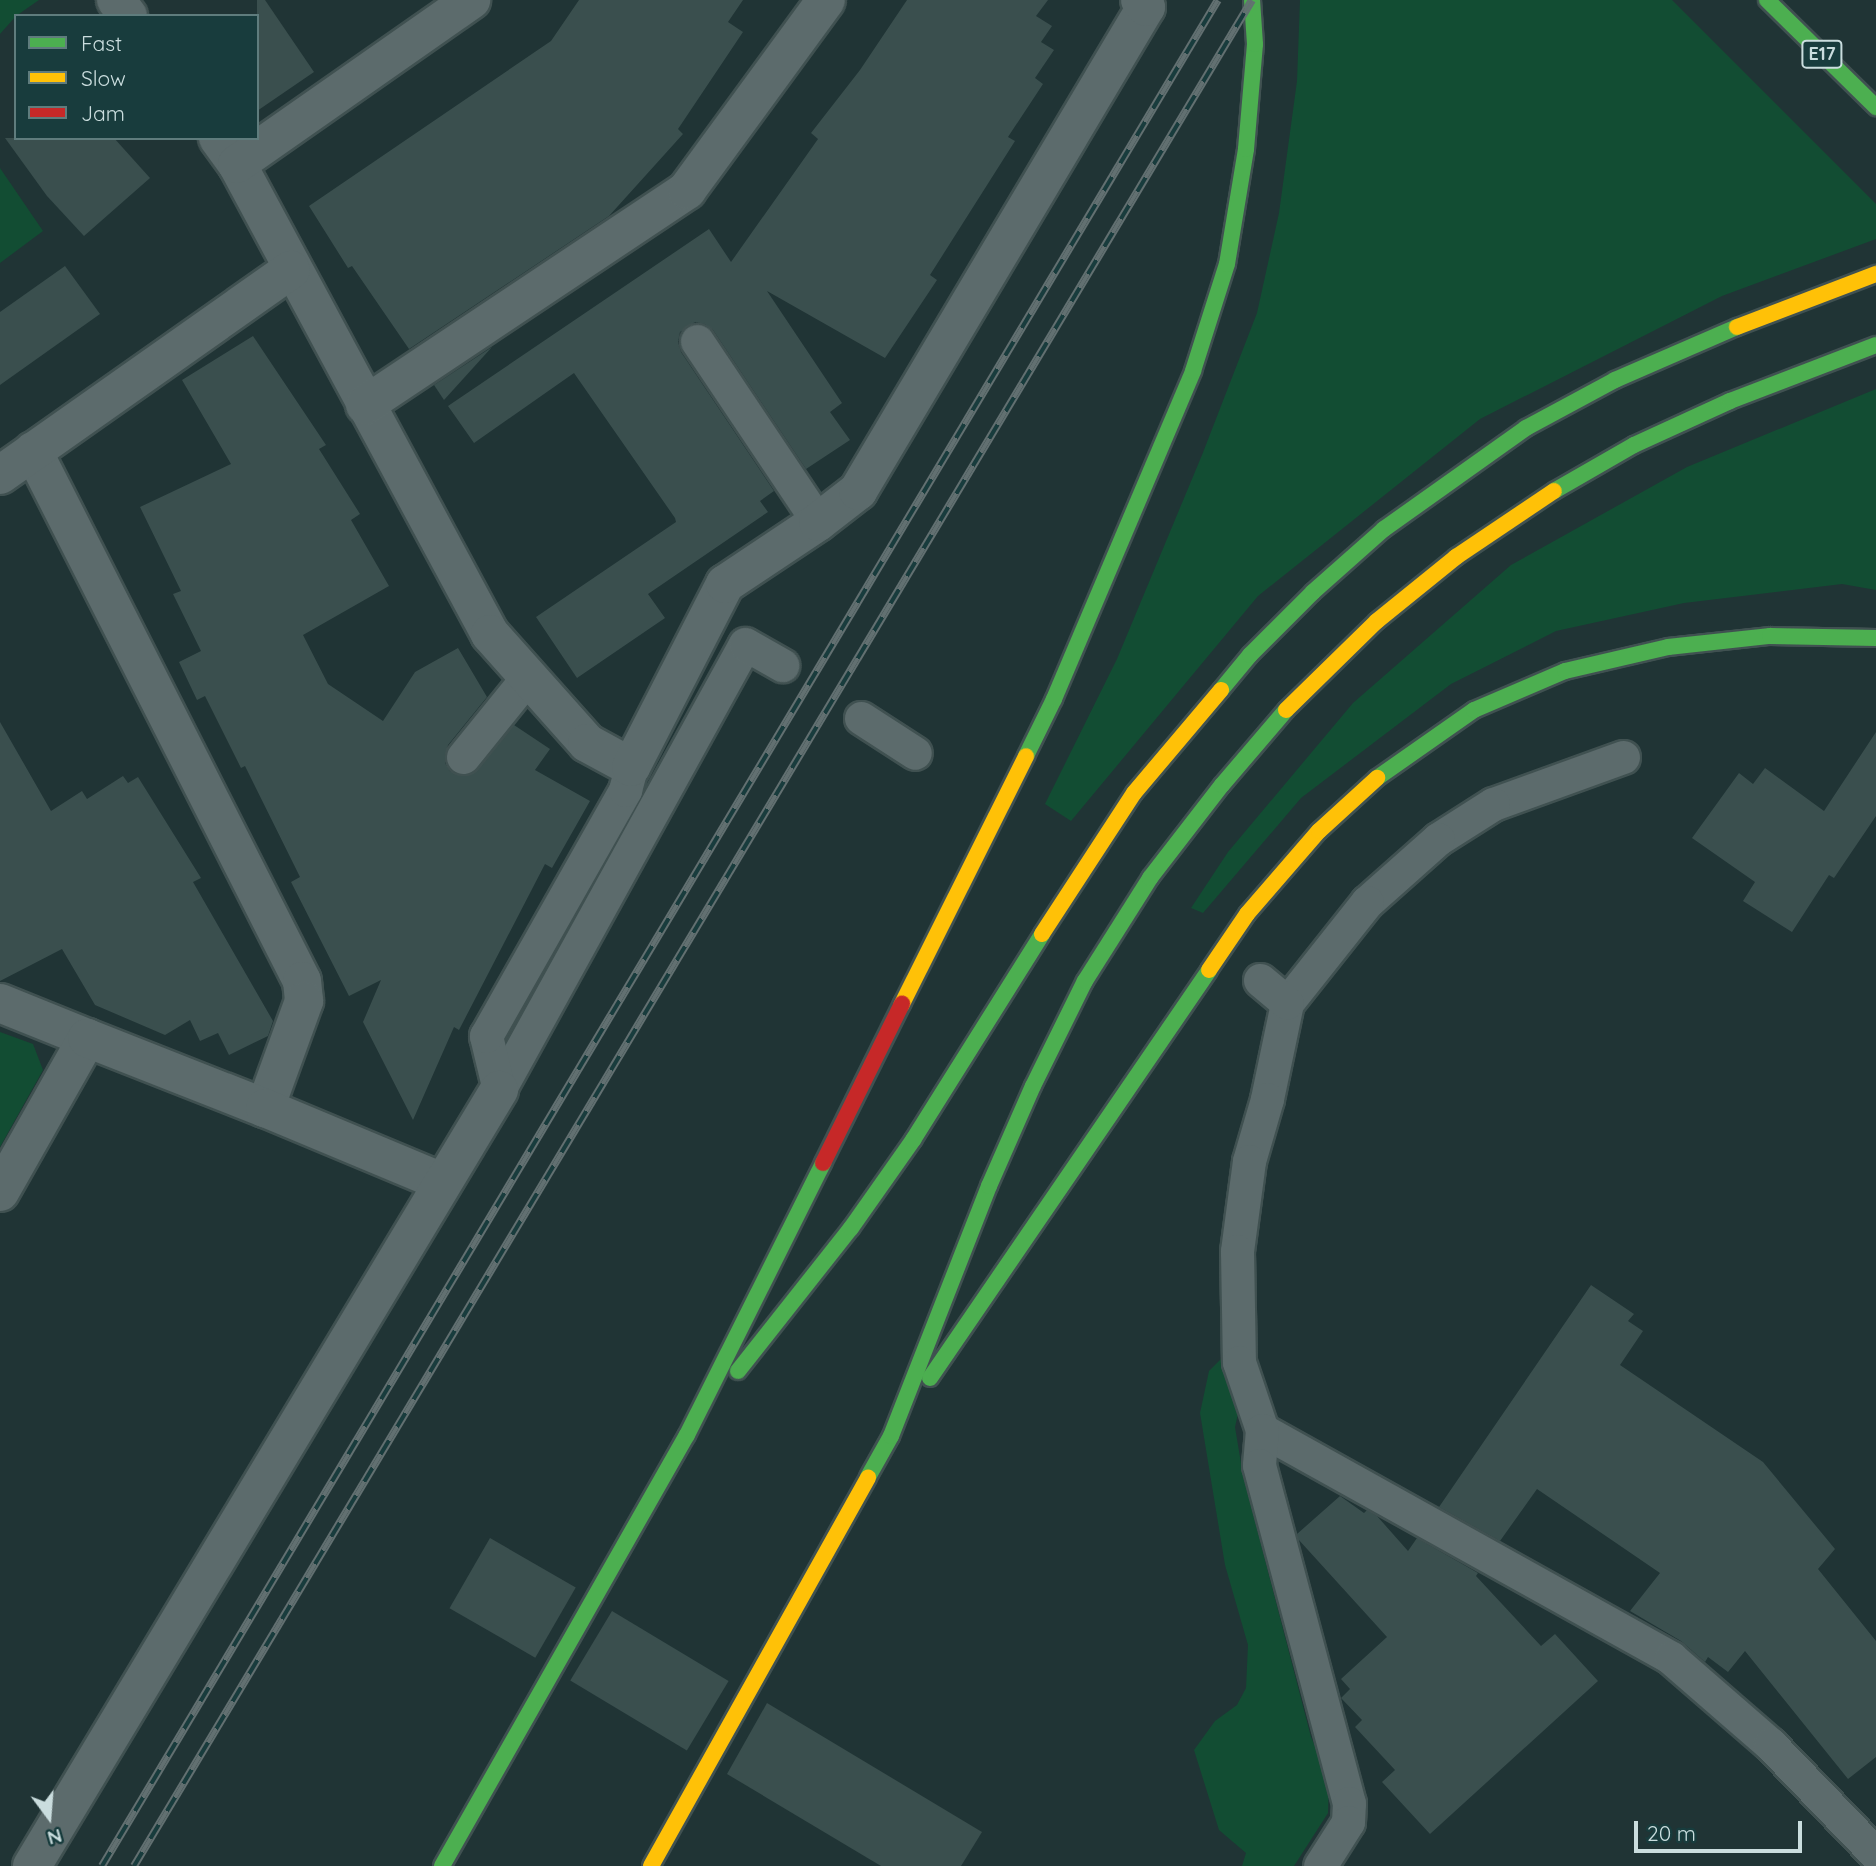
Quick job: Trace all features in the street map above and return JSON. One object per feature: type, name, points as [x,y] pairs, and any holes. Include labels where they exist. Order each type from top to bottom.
[{"type":"highway","points":[[442,1866],[687,1435],[964,881],[1076,648],[1193,371],[1227,264],[1246,149],[1255,44],[1252,0]]},
{"type":"highway","name":"E17","points":[[1767,0],[1876,107]]},
{"type":"highway","points":[[687,1435],[851,1228],[913,1140],[1080,872],[1134,793],[1250,655],[1313,592],[1384,529],[1526,428],[1615,380],[1714,336],[1876,274]]},
{"type":"highway","points":[[891,1436],[989,1186],[1032,1086],[1084,981],[1150,878],[1222,785],[1296,699],[1377,621],[1456,556],[1542,498],[1634,445],[1876,345]]},
{"type":"highway","points":[[651,1866],[891,1436],[1247,914],[1319,831],[1387,769],[1474,710],[1565,671],[1668,647],[1770,636],[1876,638]]},
{"type":"street","points":[[259,131],[471,0]]},
{"type":"street","points":[[365,405],[687,190],[826,0]]},
{"type":"street","points":[[245,140],[227,151],[490,634],[587,743],[631,767],[725,584],[818,522],[858,491],[1145,3]]},
{"type":"street","points":[[0,475],[291,270]]},
{"type":"street","points":[[33,451],[302,981],[304,1001],[265,1108]]},
{"type":"street","points":[[0,1003],[265,1108],[442,1182]]},
{"type":"street","points":[[0,1192],[88,1038]]},
{"type":"street","points":[[32,1866],[499,1090]]},
{"type":"lane","points":[[697,341],[818,522]]},
{"type":"lane","points":[[499,1090],[745,644],[782,666]]},
{"type":"lane","points":[[463,757],[527,678]]},
{"type":"lane","points":[[861,719],[915,752]]},
{"type":"lane","points":[[1320,1866],[1348,1822],[1349,1803],[1259,1465],[1262,1430],[1239,1362],[1237,1251],[1249,1161],[1267,1099],[1287,1003],[1367,902],[1438,839],[1493,804],[1623,757]]},
{"type":"lane","points":[[499,1090],[486,1036],[625,790],[631,767]]},
{"type":"lane","points":[[1261,980],[1287,1003]]},
{"type":"lane","points":[[1262,1430],[1671,1658],[1770,1744],[1876,1854]]},
{"type":"green space","points":[[0,0],[39,0],[19,14],[14,14],[14,18],[0,34]]},
{"type":"green space","points":[[1300,0],[1672,0],[1876,204],[1876,239],[1722,296],[1480,419],[1258,596],[1071,821],[1045,804],[1117,659],[1202,455],[1257,313],[1279,213],[1297,81]]},
{"type":"green space","points":[[0,168],[43,231],[0,263]]},
{"type":"green space","points":[[1876,389],[1876,590],[1842,584],[1684,603],[1556,631],[1451,684],[1301,798],[1203,913],[1191,908],[1228,852],[1353,703],[1511,565],[1687,467]]},
{"type":"green space","points":[[0,1032],[33,1044],[43,1070],[0,1147]]},
{"type":"green space","points":[[1226,1354],[1240,1405],[1235,1427],[1243,1475],[1311,1737],[1329,1778],[1328,1813],[1294,1866],[1242,1866],[1246,1853],[1219,1830],[1194,1750],[1215,1721],[1237,1705],[1246,1688],[1248,1645],[1225,1565],[1200,1413],[1209,1371]]},
{"type":"building","points":[[257,0],[265,0],[314,72],[259,110],[259,14]]},
{"type":"building","points":[[579,0],[743,0],[728,22],[743,32],[678,129],[683,134],[609,216],[409,349],[352,266],[348,268],[309,206],[551,41]]},
{"type":"building","points":[[907,0],[1048,0],[1036,16],[1052,26],[1041,42],[1054,50],[1035,78],[1043,84],[1008,137],[1015,141],[930,275],[937,280],[885,358],[767,291],[842,403],[830,412],[850,440],[806,469],[713,330],[705,324],[695,322],[680,332],[678,342],[681,352],[774,491],[760,501],[768,512],[648,594],[665,618],[577,678],[536,617],[676,522],[675,518],[574,373],[474,443],[448,406],[709,229],[731,262],[818,139],[811,133],[860,70]]},
{"type":"building","points":[[5,138],[116,140],[150,178],[84,236],[47,196]]},
{"type":"building","points":[[65,266],[100,314],[0,385],[0,312]]},
{"type":"building","points":[[253,336],[326,445],[319,449],[360,514],[351,520],[389,586],[303,635],[328,684],[383,721],[415,672],[458,648],[487,697],[448,745],[445,763],[450,771],[461,776],[477,770],[514,725],[550,749],[535,770],[590,801],[552,868],[545,864],[459,1030],[454,1027],[413,1120],[363,1022],[381,980],[349,996],[291,882],[300,877],[245,766],[241,768],[205,696],[197,700],[179,662],[201,651],[173,594],[181,591],[140,507],[231,464],[182,380]]},
{"type":"building","points":[[492,347],[444,400],[434,385]]},
{"type":"building","points":[[0,722],[51,811],[82,791],[87,799],[123,776],[128,783],[138,777],[201,878],[193,882],[273,1021],[268,1036],[229,1055],[218,1033],[200,1041],[190,1020],[165,1035],[95,1005],[62,949],[0,981]]},
{"type":"building","points":[[1876,732],[1876,816],[1834,878],[1829,875],[1792,932],[1743,901],[1755,882],[1692,838],[1739,773],[1753,784],[1765,768],[1824,811]]},
{"type":"building","points":[[1591,1285],[1634,1314],[1628,1321],[1643,1331],[1620,1365],[1763,1462],[1835,1549],[1818,1569],[1876,1641],[1876,1757],[1848,1779],[1745,1651],[1728,1672],[1708,1657],[1705,1662],[1681,1641],[1630,1611],[1660,1573],[1537,1489],[1500,1541],[1439,1507]]},
{"type":"building","points":[[1340,1496],[1364,1513],[1367,1510],[1377,1516],[1408,1551],[1417,1538],[1478,1573],[1476,1576],[1541,1646],[1555,1634],[1598,1681],[1430,1834],[1382,1782],[1395,1770],[1355,1727],[1362,1720],[1341,1698],[1350,1689],[1341,1679],[1387,1637],[1298,1539],[1297,1534]]},
{"type":"building","points":[[490,1538],[576,1588],[535,1658],[450,1608]]},
{"type":"building","points":[[612,1611],[729,1681],[687,1750],[570,1680]]},
{"type":"building","points":[[767,1703],[982,1832],[961,1866],[881,1866],[727,1774]]},
{"type":"railway","points":[[102,1866],[1218,0]]},
{"type":"railway","points":[[134,1866],[1252,0]]},
{"type":"traffic: fast","points":[[1026,756],[1054,699],[1193,371],[1227,264],[1246,149],[1255,44],[1252,0]]},
{"type":"traffic: fast","points":[[1767,0],[1876,107]]},
{"type":"traffic: fast","points":[[1221,690],[1250,655],[1313,592],[1384,529],[1526,428],[1615,380],[1737,327]]},
{"type":"traffic: fast","points":[[1554,491],[1634,445],[1730,401],[1876,345]]},
{"type":"traffic: fast","points":[[1377,778],[1474,710],[1565,671],[1668,647],[1770,636],[1876,638]]},
{"type":"traffic: fast","points":[[868,1477],[891,1436],[989,1186],[1033,1086],[1085,981],[1150,878],[1222,785],[1286,710]]},
{"type":"traffic: fast","points":[[738,1371],[851,1228],[913,1140],[1042,934]]},
{"type":"traffic: fast","points":[[930,1378],[1209,970]]},
{"type":"traffic: fast","points":[[442,1866],[687,1435],[823,1163]]},
{"type":"traffic: slow","points":[[1737,327],[1876,274]]},
{"type":"traffic: slow","points":[[1286,710],[1377,621],[1456,557],[1554,491]]},
{"type":"traffic: slow","points":[[1042,934],[1134,793],[1221,690]]},
{"type":"traffic: slow","points":[[902,1004],[1026,756]]},
{"type":"traffic: slow","points":[[1209,970],[1247,914],[1319,831],[1377,778]]},
{"type":"traffic: slow","points":[[651,1866],[868,1477]]},
{"type":"traffic: jam","points":[[823,1163],[902,1004]]}]
